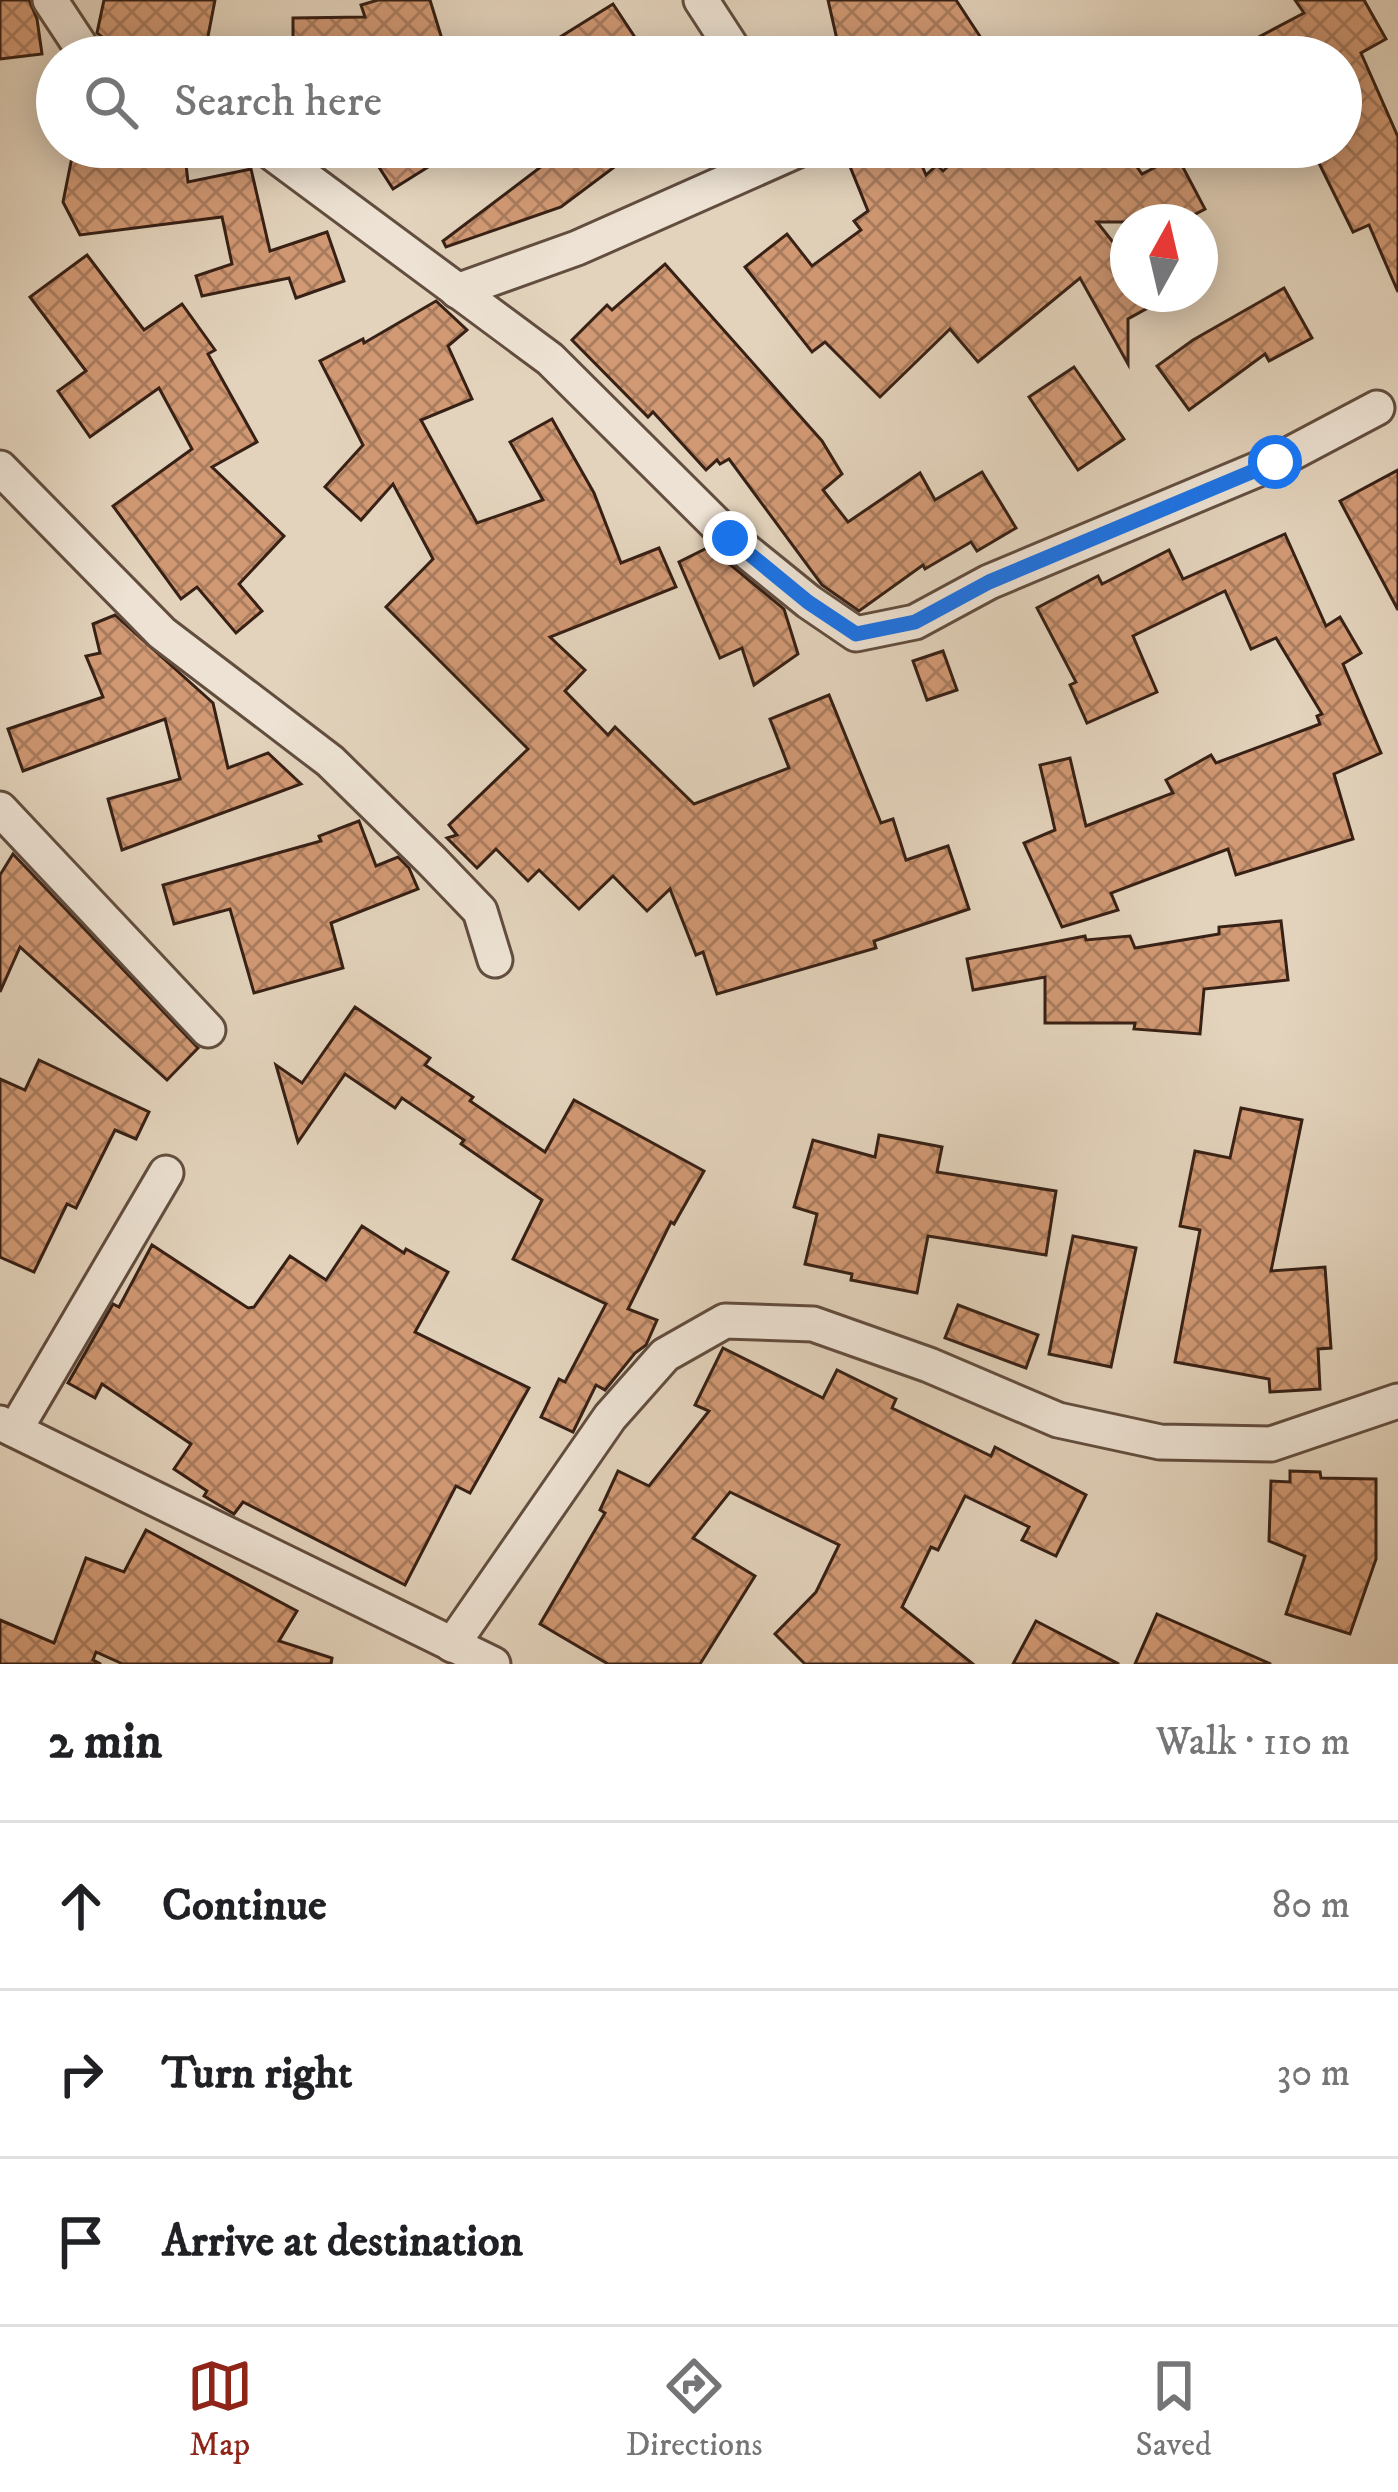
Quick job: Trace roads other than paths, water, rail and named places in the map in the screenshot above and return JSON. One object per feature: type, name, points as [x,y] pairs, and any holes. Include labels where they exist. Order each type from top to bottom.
[{"type":"street","points":[[50,0],[74,36]]},
{"type":"street","points":[[701,0],[724,36]]},
{"type":"street","points":[[292,168],[550,359],[730,538],[808,602],[856,634],[915,622],[989,582],[1275,462],[1377,408]]},
{"type":"street","points":[[457,292],[577,248],[755,168]]},
{"type":"street","points":[[0,468],[162,633],[330,761],[432,861],[480,911],[495,960]]},
{"type":"street","points":[[0,809],[208,1030]]},
{"type":"street","points":[[166,1173],[8,1427],[493,1664]]},
{"type":"street","points":[[452,1645],[610,1417],[665,1354],[725,1321],[813,1324],[928,1365],[1058,1420],[1160,1442],[1271,1444],[1398,1401]]}]
